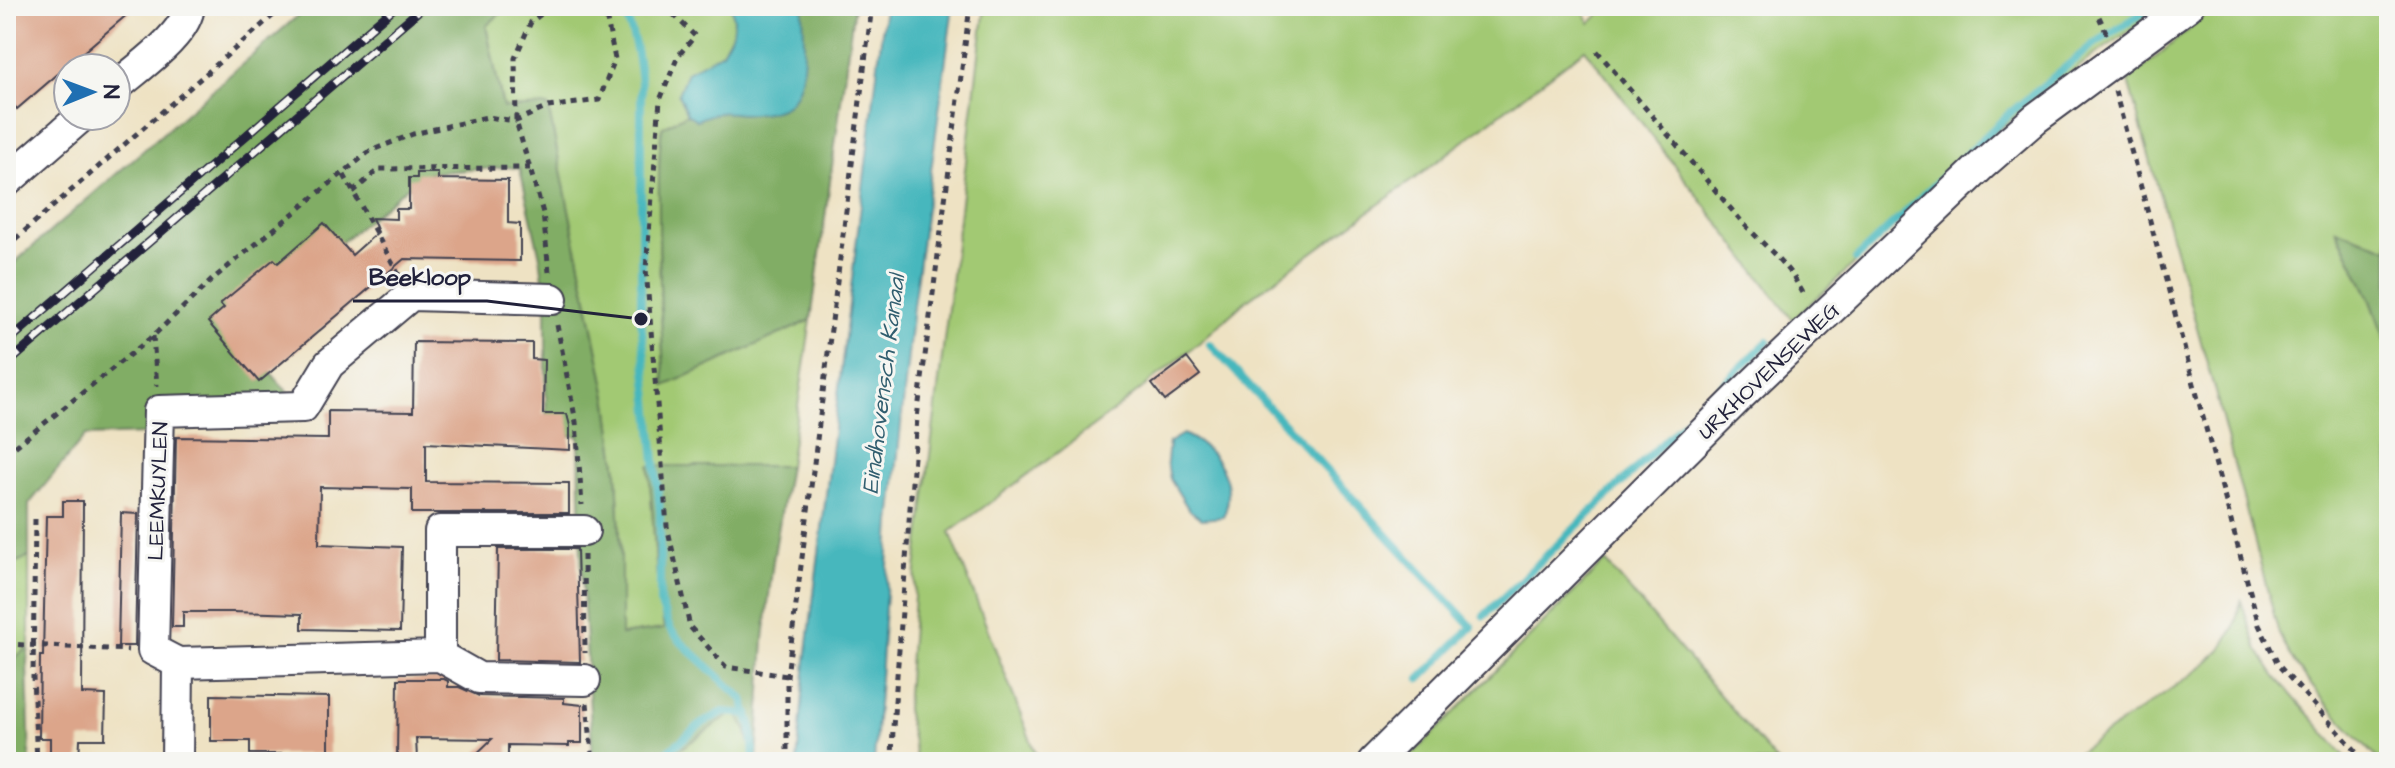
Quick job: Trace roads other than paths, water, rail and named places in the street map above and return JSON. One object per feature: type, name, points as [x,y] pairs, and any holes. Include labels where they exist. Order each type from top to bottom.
[{"type":"street","points":[[132,73],[172,39],[189,15],[189,6]]},
{"type":"street","name":"URKHOVENSEWEG","points":[[1373,762],[1819,320],[1993,156],[2036,118],[2188,6]]},
{"type":"street","points":[[6,182],[64,132]]},
{"type":"street","name":"LEEMKUYLEN","points":[[177,762],[166,656],[159,411],[303,407],[329,364],[411,295],[552,299]]},
{"type":"street","points":[[440,656],[440,531],[584,531]]},
{"type":"street","points":[[166,656],[440,656],[479,678],[585,680]]},
{"type":"water","points":[[731,6],[803,6],[804,58],[800,84],[788,104],[776,110],[752,114],[720,113],[697,120],[687,114],[678,94],[687,72],[722,52],[733,32]]},
{"type":"water","name":"Eindhovensch Kanaal","points":[[885,6],[953,6],[913,306],[891,523],[874,762],[797,762],[806,660]]},
{"type":"water","points":[[1183,434],[1205,448],[1221,468],[1228,491],[1223,517],[1202,519],[1189,510],[1170,479],[1167,462],[1169,442]]},
{"type":"waterway","points":[[621,6],[635,43],[641,83],[641,319],[660,512],[660,602],[670,629],[743,699],[752,728],[754,762]]},
{"type":"waterway","points":[[1856,259],[2011,112],[2091,46],[2154,6]]},
{"type":"waterway","points":[[1484,616],[1768,341]]},
{"type":"waterway","points":[[1210,344],[1472,627],[1420,679]]},
{"type":"waterway","points":[[655,762],[701,724],[723,712],[748,714]]},
{"type":"railway","points":[[6,343],[396,6]]},
{"type":"railway","points":[[6,365],[424,6]]},
{"type":"place","name":"Beekloop","points":[[641,319]]}]
